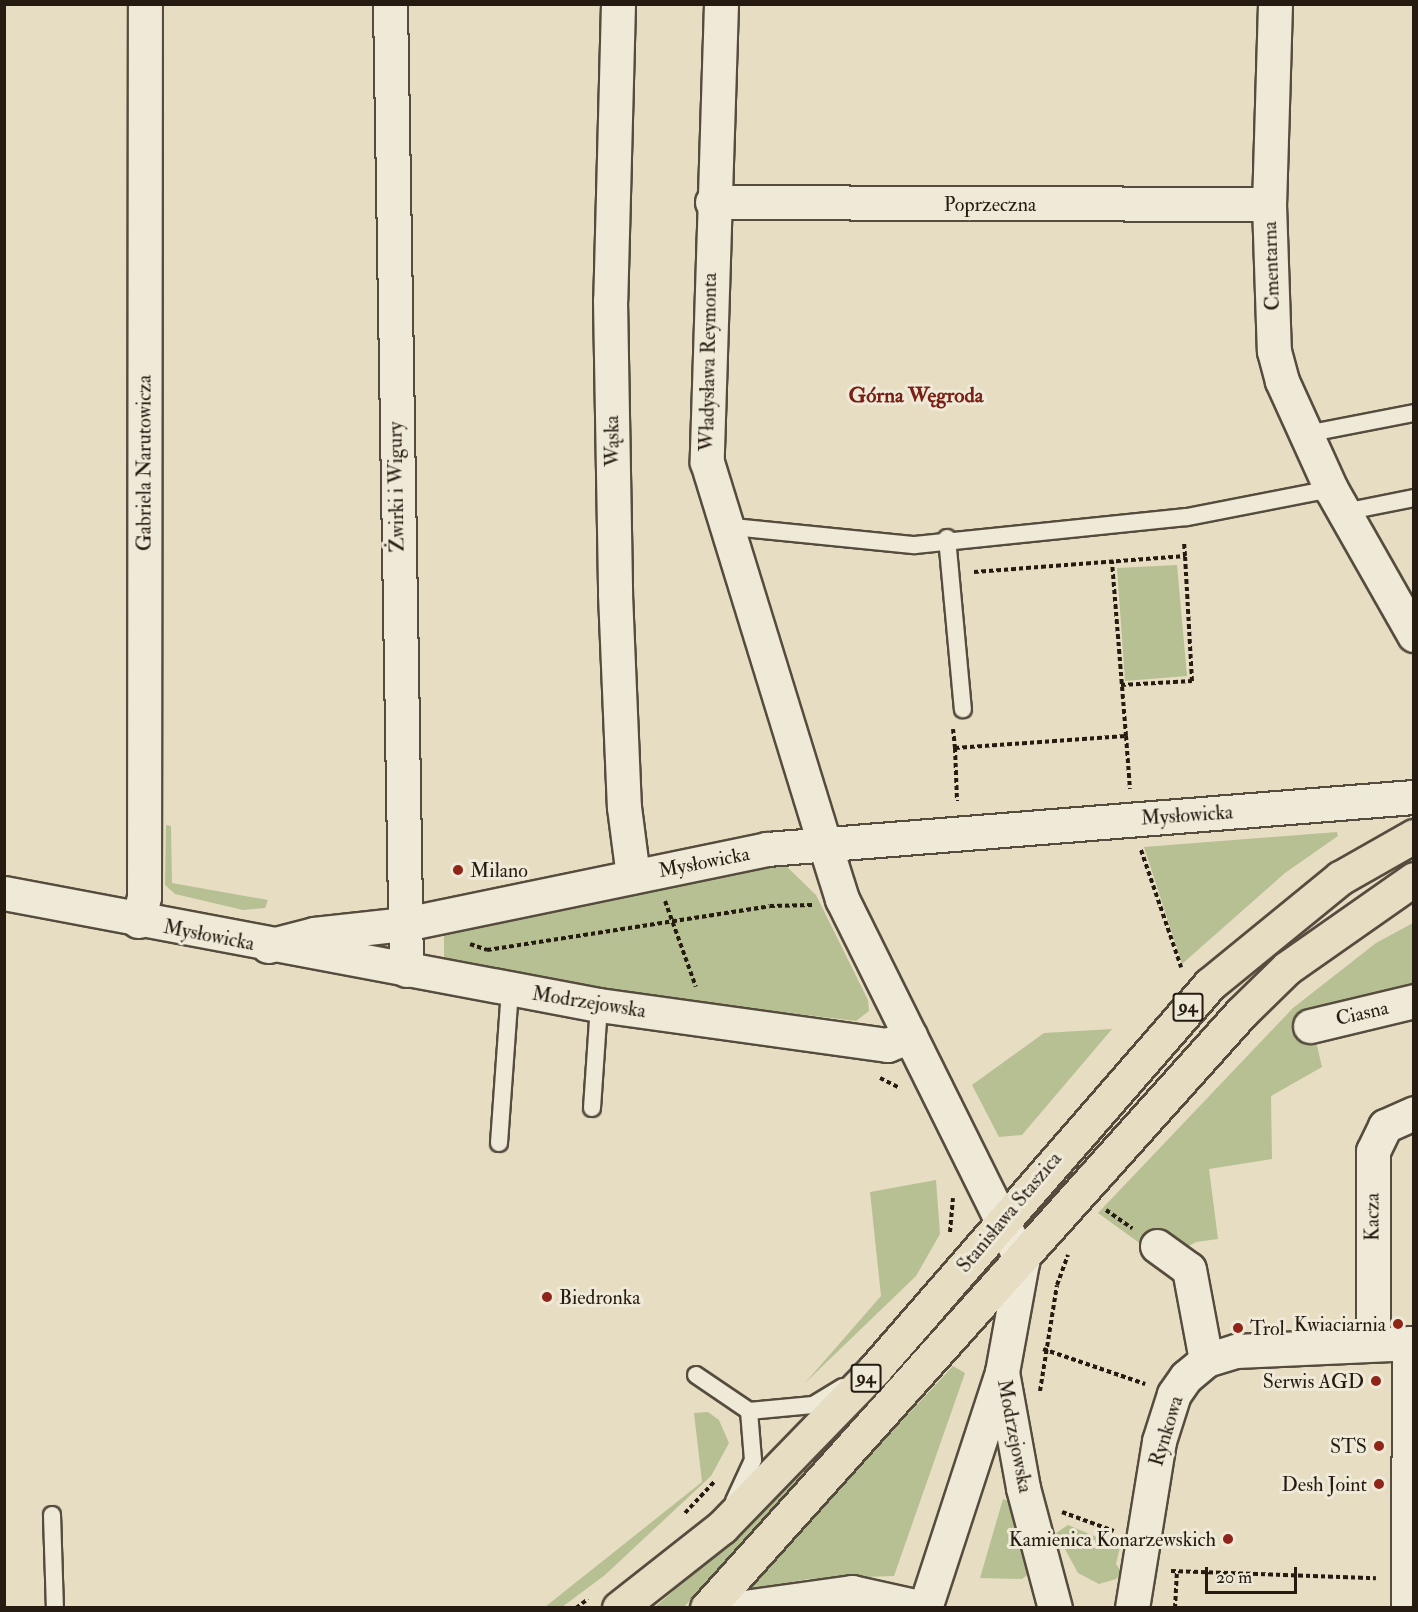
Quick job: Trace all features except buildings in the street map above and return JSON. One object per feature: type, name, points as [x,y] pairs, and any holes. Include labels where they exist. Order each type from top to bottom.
[{"type":"main road","name":"Stanisława Staszica","points":[[620,1608],[722,1527],[875,1369],[1210,984],[1340,878],[1413,836]]},
{"type":"main road","name":"Stanisława Staszica","points":[[707,1608],[1022,1262],[1134,1129],[1287,968],[1413,879]]},
{"type":"street","name":"Gabriela Narutowicza","points":[[138,921],[144,897],[145,4]]},
{"type":"street","name":"Żwirki i Wigury","points":[[390,4],[406,970]]},
{"type":"street","name":"Wąska","points":[[618,4],[610,300],[615,594],[624,807],[642,874]]},
{"type":"street","name":"Władysława Reymonta","points":[[721,4],[704,431],[723,526],[825,844]]},
{"type":"street","name":"Cmentarna","points":[[1275,4],[1269,204],[1274,351],[1306,435],[1338,500]]},
{"type":"street","name":"Poprzeczna","points":[[712,202],[1269,204]]},
{"type":"street","points":[[1338,500],[1413,635]]},
{"type":"street","name":"Mysłowicka","points":[[4,894],[268,946],[314,934],[405,924],[767,849],[1413,797]]},
{"type":"street","points":[[825,844],[842,898],[1022,1262]]},
{"type":"street","name":"Modrzejowska","points":[[268,946],[599,1005],[706,1020],[887,1045],[910,1036]]},
{"type":"street","name":"Ciasna","points":[[1310,1026],[1413,1001]]},
{"type":"street","name":"Kacza","points":[[1373,1343],[1373,1151],[1385,1126],[1413,1113]]},
{"type":"street","points":[[1157,1246],[1189,1269],[1206,1360],[1236,1351],[1411,1343],[1408,1601]]},
{"type":"street","name":"Modrzejowska","points":[[1022,1262],[1002,1371],[1023,1488],[1055,1608]]},
{"type":"street","name":"Rynkowa","points":[[1132,1608],[1139,1553],[1174,1394],[1206,1360]]},
{"type":"street","points":[[737,1608],[852,1592],[924,1608],[1002,1371]]},
{"type":"lane","points":[[1306,435],[1413,413]]},
{"type":"lane","points":[[723,526],[915,545],[947,538],[1187,517],[1338,500],[1413,498]]},
{"type":"lane","points":[[947,538],[963,710]]},
{"type":"lane","points":[[499,1143],[510,989]]},
{"type":"lane","points":[[592,1108],[599,1005]]},
{"type":"lane","points":[[696,1376],[749,1411],[813,1405],[875,1369]]},
{"type":"lane","points":[[722,1527],[753,1460],[749,1411]]},
{"type":"lane","points":[[52,1515],[55,1608]]},
{"type":"path","points":[[1121,686],[1192,681],[1185,556]]},
{"type":"path","points":[[1112,561],[1131,801]]},
{"type":"path","points":[[958,813],[952,710],[963,710]]},
{"type":"path","points":[[955,748],[1126,736]]},
{"type":"path","points":[[1137,840],[1178,961]]},
{"type":"path","points":[[642,874],[675,924],[706,1020]]},
{"type":"path","points":[[469,936],[467,943],[487,950],[675,924],[770,906],[819,903]]},
{"type":"path","points":[[1185,973],[1193,965]]},
{"type":"path","points":[[1109,1197],[1101,1206],[1157,1246]]},
{"type":"path","points":[[1038,1405],[1044,1349],[1057,1285],[1073,1244]]},
{"type":"path","points":[[1044,1349],[1174,1394]]},
{"type":"path","points":[[1058,1500],[1061,1512],[1177,1572],[1386,1579],[1408,1601]]},
{"type":"path","points":[[1175,1608],[1177,1572]]},
{"type":"green space","points":[[1177,565],[1187,676],[1125,681],[1117,568]]},
{"type":"green space","points":[[166,825],[171,826],[172,883],[268,900],[265,908],[243,910],[175,894],[165,885]]},
{"type":"green space","points":[[1337,832],[1338,836],[1285,873],[1182,964],[1144,847]]},
{"type":"green space","points":[[763,862],[784,864],[816,895],[868,1000],[869,1011],[856,1021],[598,990],[450,963],[444,956],[444,932]]},
{"type":"green space","points":[[1413,923],[1413,994],[1311,1020],[1322,1067],[1271,1096],[1272,1159],[1209,1169],[1218,1239],[1196,1242],[1163,1260],[1098,1213],[1293,1008],[1376,943]]},
{"type":"green space","points":[[1112,1029],[1022,1135],[999,1137],[972,1085],[1044,1033]]},
{"type":"green space","points":[[936,1180],[940,1234],[916,1276],[805,1383],[881,1296],[870,1192]]},
{"type":"green space","points":[[953,1366],[965,1373],[894,1576],[808,1579],[745,1590]]},
{"type":"green space","points":[[708,1412],[719,1420],[729,1443],[711,1476],[605,1575],[562,1607],[545,1607],[702,1482],[694,1413]]},
{"type":"green space","points":[[837,1438],[684,1607],[654,1608],[756,1518]]},
{"type":"green space","points":[[1003,1499],[1010,1502],[1030,1573],[1022,1579],[980,1578]]},
{"type":"green space","points":[[1068,1525],[1120,1547],[1116,1564],[1122,1573],[1116,1579],[1099,1584],[1078,1573],[1056,1533]]},
{"type":"place","name":"Milano","points":[[458,870]]},
{"type":"place","name":"Biedronka","points":[[547,1297]]},
{"type":"place","name":"Kwiaciarnia","points":[[1398,1324]]},
{"type":"place","name":"Trol","points":[[1238,1328]]},
{"type":"place","name":"Serwis AGD","points":[[1376,1381]]},
{"type":"place","name":"STS","points":[[1379,1446]]},
{"type":"place","name":"Desh Joint","points":[[1379,1484]]},
{"type":"place","name":"Kamienica Konarzewskich","points":[[1228,1539]]},
{"type":"district","name":"Górna Węgroda","points":[[916,396]]}]
